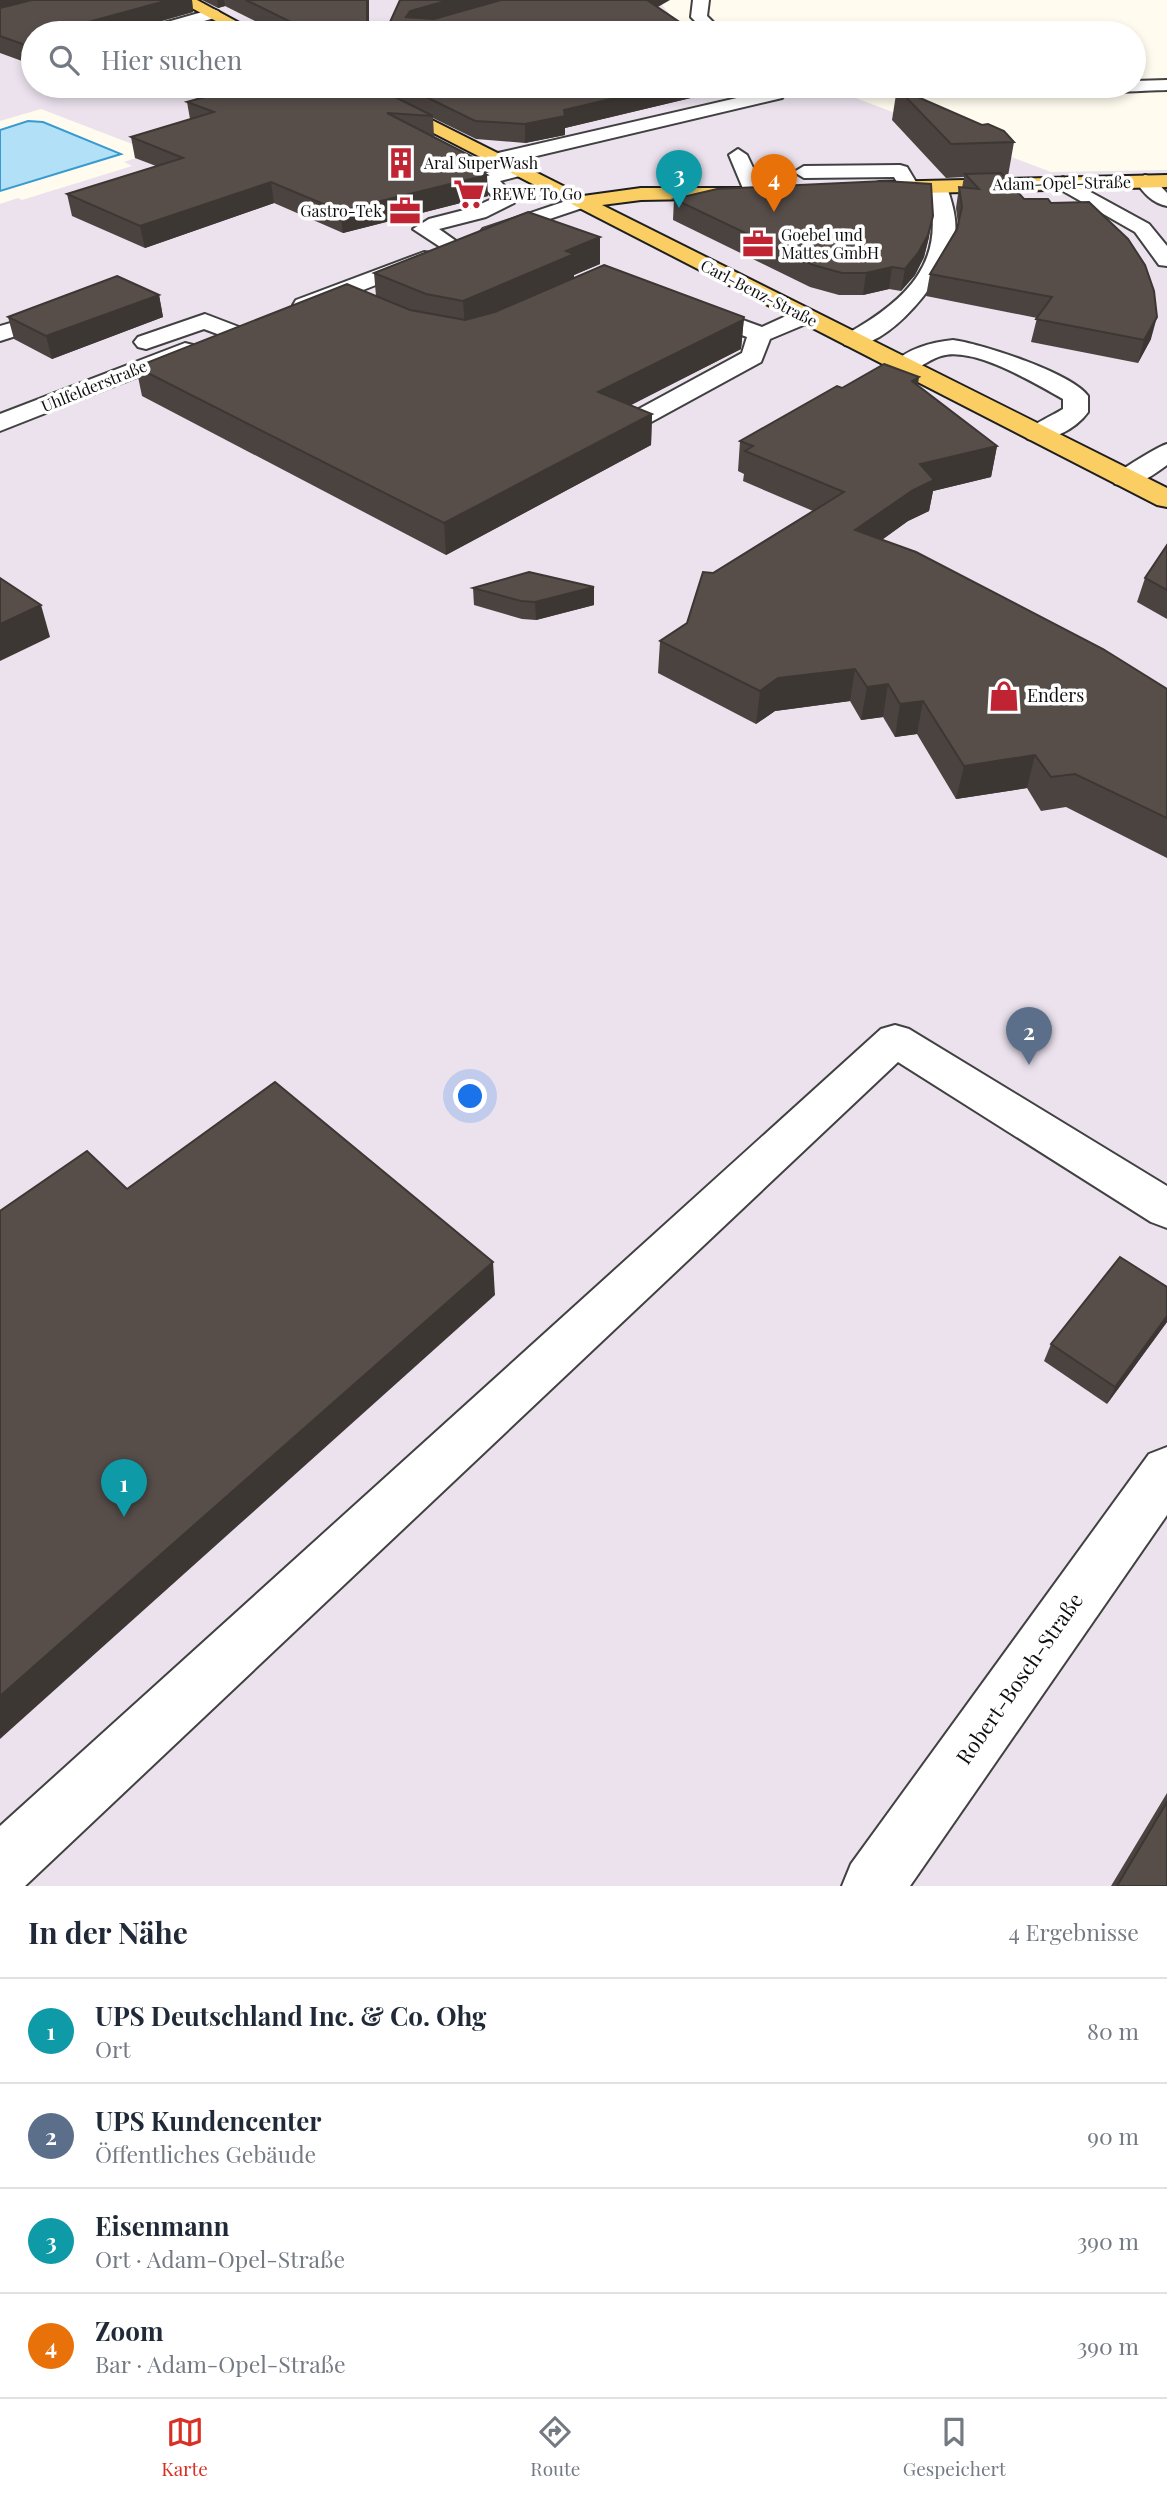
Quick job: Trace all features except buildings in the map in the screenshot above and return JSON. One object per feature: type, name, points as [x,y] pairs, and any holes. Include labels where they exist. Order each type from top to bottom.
[{"type":"main road","points":[[185,0],[227,21]]},
{"type":"main road","name":"Carl-Benz-Straße","points":[[375,98],[1167,499]]},
{"type":"main road","name":"Adam-Opel-Straße","points":[[581,202],[618,196],[675,193],[1167,181]]},
{"type":"main road","points":[[643,233],[648,212],[675,193]]},
{"type":"street","points":[[701,0],[699,17],[703,21]]},
{"type":"street","points":[[187,21],[213,14]]},
{"type":"street","points":[[1146,86],[1167,85]]},
{"type":"street","points":[[498,159],[759,98]]},
{"type":"street","points":[[738,155],[754,191]]},
{"type":"street","points":[[453,247],[423,229],[479,213],[507,200],[486,179],[520,170]]},
{"type":"street","points":[[804,173],[900,171],[909,187]]},
{"type":"street","points":[[1145,181],[1162,199],[1167,200]]},
{"type":"street","points":[[1063,183],[1142,228],[1167,260]]},
{"type":"street","points":[[1003,185],[1020,206]]},
{"type":"street","points":[[853,340],[881,326],[902,308],[920,289],[934,266],[943,244],[946,222],[937,187]]},
{"type":"street","points":[[282,313],[453,247],[581,202]]},
{"type":"street","points":[[334,294],[366,307]]},
{"type":"street","points":[[668,299],[760,334],[805,316]]},
{"type":"street","points":[[77,368],[205,321],[230,332]]},
{"type":"street","name":"Uhlfelderstraße","points":[[0,423],[256,323]]},
{"type":"street","points":[[633,422],[756,355],[760,334]]},
{"type":"street","points":[[904,366],[939,349],[955,348],[978,353],[1042,377],[1076,396],[1075,412],[1054,427],[1037,434]]},
{"type":"street","points":[[1125,478],[1142,471],[1167,452]]},
{"type":"street","points":[[0,1867],[895,1040],[1167,1209]]},
{"type":"street","name":"Robert-Bosch-Straße","points":[[873,1886],[1167,1471]]},
{"type":"shaded area","points":[[0,0],[658,0],[678,21],[21,21],[21,98],[856,98],[1051,172],[1167,170],[1167,1886],[0,1886],[0,204],[18,198],[22,200],[132,166],[124,162],[153,152],[41,109],[0,121]]},
{"type":"water","points":[[28,121],[43,122],[121,154],[0,191],[0,130]]},
{"type":"place","name":"Aral SuperWash","points":[[401,163]]},
{"type":"place","name":"REWE To Go","points":[[469,194]]},
{"type":"place","name":"Eisenmann","points":[[679,208]]},
{"type":"place","name":"Gastro-Tek","points":[[405,211]]},
{"type":"place","name":"Zoom","points":[[774,212]]},
{"type":"place","name":"Goebel und Mattes GmbH","points":[[758,244]]},
{"type":"place","name":"Enders","points":[[1004,696]]},
{"type":"place","name":"UPS Kundencenter","points":[[1029,1065]]},
{"type":"place","name":"UPS Deutschland Inc. & Co. Ohg","points":[[124,1517]]}]
